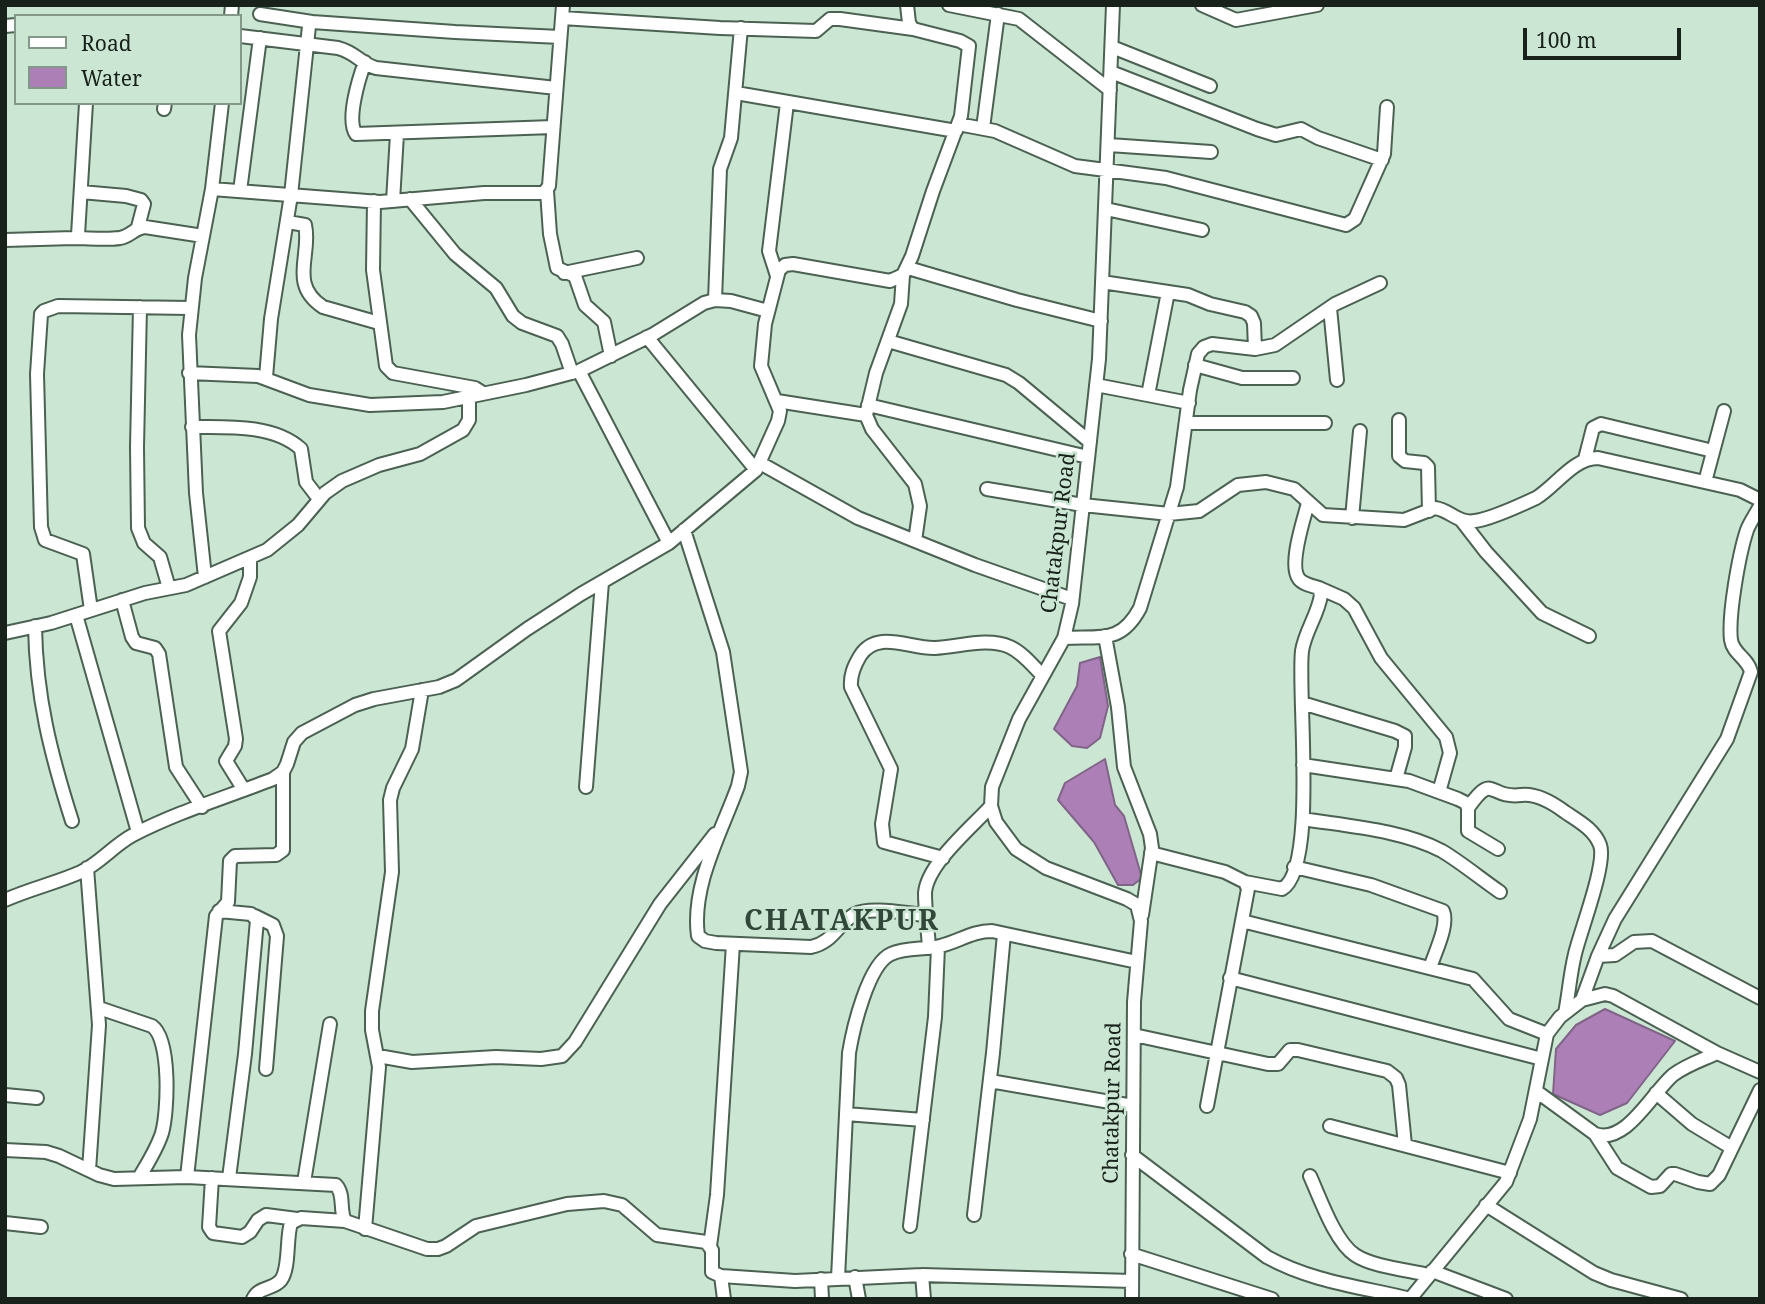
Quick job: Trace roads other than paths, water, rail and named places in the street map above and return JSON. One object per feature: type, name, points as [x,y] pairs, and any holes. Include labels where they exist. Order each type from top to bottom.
[{"type":"street","points":[[907,5],[909,23],[913,29]]},
{"type":"street","points":[[949,5],[1019,19],[1111,90]]},
{"type":"street","name":"Chatakpur Road","points":[[991,806],[992,787],[1019,719],[1065,638],[1072,599],[1101,321],[1114,5]]},
{"type":"street","points":[[1202,5],[1236,20],[1317,5]]},
{"type":"street","points":[[611,356],[604,322],[585,304],[575,276],[557,268],[555,261],[547,191],[562,11],[741,28],[816,31],[830,19],[840,19],[913,29],[960,41],[969,46],[964,100],[957,128],[905,272],[901,304],[867,410],[872,429],[915,484],[920,506],[915,541]]},
{"type":"street","points":[[260,14],[312,22],[560,37]]},
{"type":"street","points":[[983,128],[998,14]]},
{"type":"street","points":[[266,377],[271,319],[288,222],[312,22]]},
{"type":"street","points":[[715,300],[720,169],[730,147],[741,28]]},
{"type":"street","points":[[242,36],[351,51],[376,68],[556,88]]},
{"type":"street","points":[[240,191],[260,38]]},
{"type":"street","points":[[1112,47],[1210,86]]},
{"type":"street","points":[[365,62],[357,85],[353,131],[360,134],[553,127]]},
{"type":"street","points":[[1111,72],[1257,129],[1276,135],[1301,129],[1318,138],[1382,160]]},
{"type":"street","points":[[736,93],[957,128],[983,128],[1072,165],[1166,178],[1346,225],[1355,219],[1382,160],[1386,141],[1387,107]]},
{"type":"street","points":[[777,276],[769,251],[787,103]]},
{"type":"street","points":[[74,238],[80,229],[86,105]]},
{"type":"street","points":[[205,577],[192,427],[190,308],[212,189],[222,105]]},
{"type":"street","points":[[393,201],[397,134]]},
{"type":"street","points":[[1109,145],[1211,152]]},
{"type":"street","points":[[212,189],[374,201],[547,191]]},
{"type":"street","points":[[81,192],[127,196],[141,200],[144,204],[138,228]]},
{"type":"street","points":[[410,199],[455,254],[496,288],[513,316],[522,323],[557,336],[669,543]]},
{"type":"street","points":[[374,201],[373,270],[386,366],[393,373],[475,388],[483,393]]},
{"type":"street","points":[[1106,209],[1202,230]]},
{"type":"street","points":[[288,222],[305,225],[302,276],[316,302],[323,307],[379,323]]},
{"type":"street","points":[[5,240],[117,238],[138,228],[203,236]]},
{"type":"street","points":[[564,273],[637,258]]},
{"type":"street","points":[[5,900],[87,868],[138,832],[273,779],[283,772],[294,741],[302,733],[355,705],[456,680],[527,629],[669,543],[758,467],[778,421],[780,411],[777,401],[761,366],[768,311],[779,270],[785,265],[793,264],[890,281],[905,272],[1101,321]]},
{"type":"street","points":[[1102,282],[1188,295],[1210,304],[1245,312],[1251,316],[1254,323],[1255,349]]},
{"type":"street","points":[[1065,638],[1116,635],[1125,630],[1140,608],[1177,487],[1195,365],[1198,354],[1204,347],[1212,344],[1255,349],[1275,345],[1330,308],[1380,282]]},
{"type":"street","points":[[1147,395],[1168,292]]},
{"type":"street","points":[[189,373],[266,377],[309,395],[370,405],[430,403],[575,372],[647,337],[704,303],[715,300],[743,303],[768,311]]},
{"type":"street","points":[[92,610],[83,554],[45,540],[41,527],[37,374],[40,321],[44,311],[58,306],[190,308]]},
{"type":"street","points":[[140,307],[138,528],[144,543],[160,557],[169,588]]},
{"type":"street","points":[[1330,308],[1336,380]]},
{"type":"street","points":[[647,337],[758,467],[858,518],[975,565],[1072,599]]},
{"type":"street","points":[[888,341],[1006,376],[1019,383],[1090,442]]},
{"type":"street","points":[[1195,365],[1242,378],[1293,378]]},
{"type":"street","points":[[1096,385],[1189,403]]},
{"type":"street","points":[[5,633],[169,588],[250,559],[267,550],[298,525],[319,499],[342,481],[379,465],[419,454],[463,430],[469,420],[469,396]]},
{"type":"street","points":[[777,401],[867,410],[1088,457]]},
{"type":"street","points":[[1705,482],[1724,411]]},
{"type":"street","points":[[1399,420],[1399,456],[1405,461],[1424,463],[1428,467],[1429,511]]},
{"type":"street","points":[[1187,423],[1325,423]]},
{"type":"street","points":[[1585,459],[1593,428],[1601,424],[1713,451]]},
{"type":"street","points":[[192,427],[231,427],[286,438],[300,449],[306,482],[319,499]]},
{"type":"street","points":[[1352,518],[1360,431]]},
{"type":"street","points":[[1462,521],[1480,520],[1535,498],[1585,459],[1598,458],[1740,490],[1760,500]]},
{"type":"street","points":[[987,489],[1083,505],[1169,514],[1199,511],[1238,485],[1258,481],[1286,485],[1300,493],[1323,515],[1408,520],[1441,509],[1462,521],[1486,552],[1542,613],[1589,636]]},
{"type":"street","points":[[1308,503],[1296,550],[1297,576],[1302,582],[1344,599],[1354,608],[1381,659],[1446,737],[1450,753],[1439,792]]},
{"type":"street","points":[[1582,1000],[1615,919],[1727,739],[1751,672],[1748,663],[1734,649],[1731,638],[1736,578],[1747,530],[1760,506]]},
{"type":"street","points":[[684,530],[723,652],[741,772],[703,878],[698,936],[705,941],[733,944],[811,947],[831,938],[858,912],[927,915]]},
{"type":"street","points":[[244,790],[226,761],[236,739],[219,631],[241,603],[250,577],[250,559]]},
{"type":"street","points":[[586,788],[601,582]]},
{"type":"street","points":[[1151,853],[1225,872],[1245,882],[1282,889],[1287,887],[1294,867],[1303,819],[1302,652],[1320,603],[1319,588]]},
{"type":"street","points":[[122,600],[132,638],[136,643],[155,648],[159,654],[176,767],[202,807]]},
{"type":"street","points":[[76,615],[138,832]]},
{"type":"street","points":[[36,626],[37,675],[43,718],[48,745],[72,821]]},
{"type":"street","name":"Chatakpur Road","points":[[1105,636],[1118,708],[1124,767],[1150,834],[1151,853],[1137,962],[1132,1155],[1132,1299]]},
{"type":"street","points":[[943,858],[884,842],[881,835],[882,824],[891,769],[851,687],[850,676],[855,664],[867,647],[877,642],[935,648],[983,643],[1010,647],[1043,676]]},
{"type":"street","points":[[365,1229],[373,1112],[379,1067],[372,1030],[372,1011],[392,872],[390,800],[412,749],[422,690]]},
{"type":"street","points":[[1303,704],[1405,736],[1405,747],[1396,779]]},
{"type":"street","points":[[1303,765],[1409,781],[1458,799],[1466,803],[1468,808],[1468,831],[1498,849]]},
{"type":"street","points":[[187,1177],[215,922],[219,911],[228,901],[230,862],[235,856],[276,855],[283,850],[283,772]]},
{"type":"street","points":[[1468,808],[1486,787],[1506,796],[1528,794],[1557,806],[1591,830],[1601,846],[1599,869],[1575,955],[1564,1013]]},
{"type":"street","points":[[910,1226],[935,1017],[934,947],[925,891],[928,881],[943,858],[991,806],[996,822],[1016,849],[1046,868],[1138,905],[1141,921]]},
{"type":"street","points":[[1303,819],[1401,837],[1441,851],[1500,892]]},
{"type":"street","points":[[378,1056],[412,1062],[496,1057],[541,1059],[562,1056],[575,1042],[660,904],[724,823]]},
{"type":"street","points":[[1294,867],[1371,886],[1443,911],[1444,924],[1430,968]]},
{"type":"street","points":[[87,868],[99,1008],[97,1088],[89,1170]]},
{"type":"street","points":[[1207,1106],[1248,897],[1245,882]]},
{"type":"street","points":[[219,911],[255,916],[273,925],[277,931],[267,1069]]},
{"type":"street","points":[[229,1178],[245,1055],[257,926],[255,916]]},
{"type":"street","points":[[1242,921],[1472,978],[1508,1019],[1547,1034]]},
{"type":"street","points":[[838,1278],[852,1035],[877,966],[885,957],[894,952],[934,947],[979,931],[1137,962]]},
{"type":"street","points":[[974,1215],[1004,934]]},
{"type":"street","points":[[1598,956],[1615,955],[1634,942],[1652,941],[1760,999]]},
{"type":"street","points":[[733,944],[717,1195],[710,1246],[712,1272],[721,1276],[774,1281],[922,1275],[1132,1281]]},
{"type":"street","points":[[1230,978],[1542,1059]]},
{"type":"street","points":[[1132,1155],[1268,1257],[1288,1268],[1309,1276],[1410,1299],[1501,1190],[1530,1119],[1547,1034],[1564,1013],[1582,1000],[1605,994],[1613,996],[1717,1053],[1760,1072]]},
{"type":"street","points":[[99,1008],[152,1026],[163,1043],[166,1100],[164,1125],[159,1143],[139,1178]]},
{"type":"street","points":[[304,1182],[330,1024]]},
{"type":"street","points":[[1134,1035],[1273,1065],[1278,1064],[1290,1050],[1298,1050],[1392,1074],[1399,1085],[1405,1145]]},
{"type":"street","points":[[1595,1134],[1606,1136],[1622,1131],[1679,1071],[1717,1053]]},
{"type":"street","points":[[989,1082],[1133,1106]]},
{"type":"street","points":[[1536,1091],[1595,1134],[1617,1168],[1656,1188],[1675,1174],[1710,1184],[1719,1175],[1760,1090]]},
{"type":"street","points":[[1656,1093],[1692,1124],[1732,1149]]},
{"type":"street","points":[[5,1095],[37,1098]]},
{"type":"street","points":[[846,1114],[923,1120]]},
{"type":"street","points":[[1330,1126],[1510,1173]]},
{"type":"street","points":[[5,1150],[46,1152],[114,1179],[187,1177],[330,1184],[338,1187],[341,1214],[345,1221]]},
{"type":"street","points":[[1310,1176],[1330,1220],[1348,1249],[1357,1256],[1367,1261],[1431,1273],[1506,1299]]},
{"type":"street","points":[[212,1178],[209,1227],[213,1233],[242,1237],[266,1215],[345,1221],[427,1249],[438,1249],[476,1226],[568,1204],[604,1201],[622,1205],[657,1235],[706,1242],[710,1246]]},
{"type":"street","points":[[1486,1205],[1594,1273],[1633,1287],[1681,1299]]},
{"type":"street","points":[[253,1299],[259,1290],[275,1285],[282,1278],[291,1223],[297,1219]]},
{"type":"street","points":[[5,1223],[41,1227]]},
{"type":"street","points":[[1131,1254],[1272,1299]]},
{"type":"street","points":[[922,1275],[924,1299]]},
{"type":"street","points":[[721,1276],[724,1299]]},
{"type":"street","points":[[855,1277],[859,1299]]},
{"type":"street","points":[[821,1279],[822,1299]]},
{"type":"water","points":[[1100,657],[1108,706],[1100,738],[1087,748],[1072,746],[1054,729],[1077,686],[1080,663]]},
{"type":"water","points":[[1105,759],[1115,805],[1124,816],[1142,878],[1133,885],[1118,885],[1094,842],[1058,800],[1065,783]]},
{"type":"water","points":[[1605,1009],[1675,1041],[1627,1103],[1600,1115],[1553,1094],[1556,1049],[1576,1025]]},
{"type":"district","name":"CHATAKPUR","points":[[842,922]]}]
